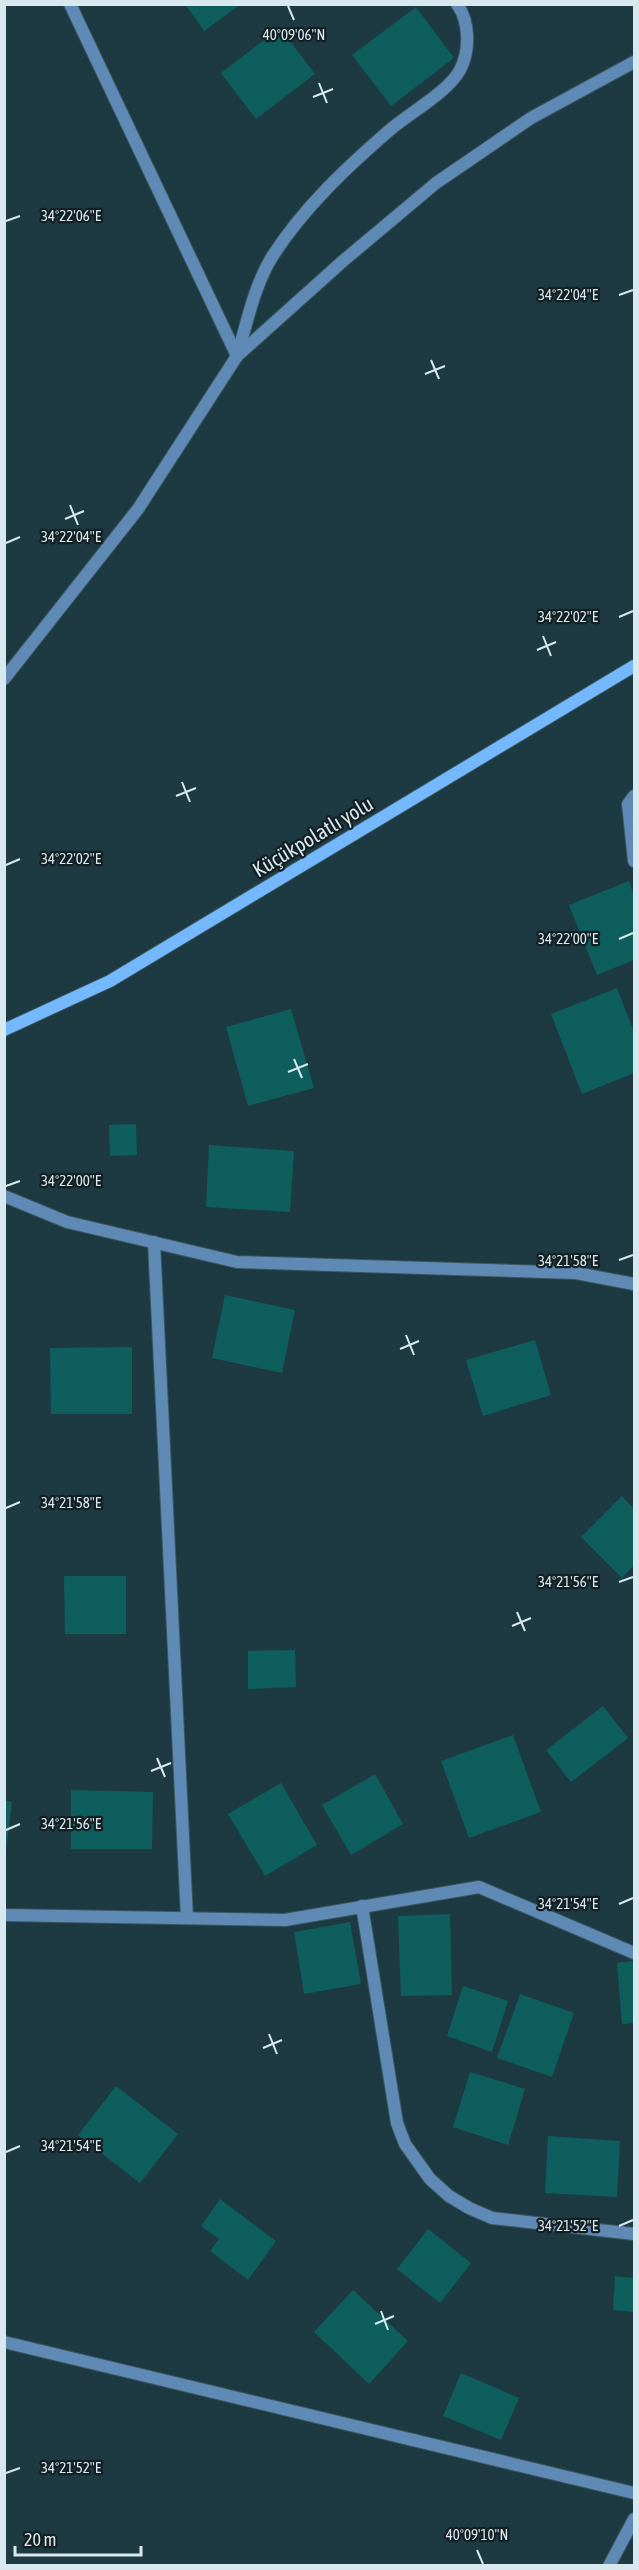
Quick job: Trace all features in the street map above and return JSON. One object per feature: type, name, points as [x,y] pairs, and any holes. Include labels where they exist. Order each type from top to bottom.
[{"type":"street","points":[[70,4],[237,356]]},
{"type":"street","points":[[237,356],[252,303],[272,258],[299,222],[328,187],[408,115],[451,83],[460,69],[466,53],[468,38],[457,4]]},
{"type":"street","points":[[4,679],[138,509],[237,356],[343,261],[436,183],[531,118],[634,62]]},
{"type":"street","name":"Küçükpolatlı yolu","points":[[4,1030],[110,981],[634,666]]},
{"type":"street","points":[[634,796],[628,804],[634,861]]},
{"type":"street","points":[[4,1196],[66,1222],[237,1262],[576,1273],[634,1284]]},
{"type":"street","points":[[154,1242],[187,1918]]},
{"type":"street","points":[[4,1915],[285,1920],[479,1887],[634,1953]]},
{"type":"street","points":[[362,1906],[397,2123],[405,2144],[430,2180],[449,2196],[492,2217],[634,2234]]},
{"type":"street","points":[[4,2342],[634,2493]]},
{"type":"street","points":[[609,2565],[634,2519]]},
{"type":"building","points":[[185,4],[241,4],[204,31]]},
{"type":"building","points":[[416,7],[454,58],[391,106],[352,55]]},
{"type":"building","points":[[280,28],[315,74],[256,119],[221,73]]},
{"type":"building","points":[[629,881],[634,896],[634,960],[597,975],[569,905]]},
{"type":"building","points":[[617,988],[634,1032],[634,1073],[582,1094],[551,1014]]},
{"type":"building","points":[[291,1009],[314,1088],[248,1106],[226,1027]]},
{"type":"building","points":[[136,1124],[137,1155],[110,1156],[109,1125]]},
{"type":"building","points":[[209,1145],[294,1151],[290,1212],[206,1207]]},
{"type":"building","points":[[225,1295],[295,1310],[282,1373],[212,1358]]},
{"type":"building","points":[[535,1340],[551,1395],[483,1416],[466,1360]]},
{"type":"building","points":[[132,1347],[132,1414],[51,1414],[50,1348]]},
{"type":"building","points":[[622,1496],[634,1509],[634,1565],[622,1578],[581,1537]]},
{"type":"building","points":[[64,1576],[126,1576],[126,1634],[65,1634]]},
{"type":"building","points":[[295,1650],[296,1687],[248,1689],[248,1651]]},
{"type":"building","points":[[603,1706],[628,1738],[571,1782],[546,1750]]},
{"type":"building","points":[[513,1735],[541,1812],[469,1838],[441,1761]]},
{"type":"building","points":[[375,1774],[403,1824],[351,1855],[322,1805]]},
{"type":"building","points":[[281,1783],[317,1845],[265,1876],[228,1814]]},
{"type":"building","points":[[71,1790],[153,1792],[152,1849],[71,1849]]},
{"type":"building","points":[[4,1800],[12,1802],[6,1852],[4,1852]]},
{"type":"building","points":[[450,1914],[452,1995],[401,1996],[398,1916]]},
{"type":"building","points":[[350,1922],[361,1984],[304,1994],[294,1932]]},
{"type":"building","points":[[634,1961],[634,2023],[622,2024],[617,1963]]},
{"type":"building","points":[[463,1986],[508,2001],[492,2052],[447,2036]]},
{"type":"building","points":[[520,1994],[574,2013],[552,2077],[497,2058]]},
{"type":"building","points":[[470,2072],[525,2089],[508,2145],[453,2127]]},
{"type":"building","points":[[116,2086],[178,2134],[140,2183],[78,2135]]},
{"type":"building","points":[[548,2136],[620,2141],[617,2197],[545,2193]]},
{"type":"building","points":[[220,2199],[276,2241],[248,2280],[210,2251],[219,2239],[201,2226]]},
{"type":"building","points":[[428,2229],[471,2263],[440,2303],[397,2269]]},
{"type":"building","points":[[615,2276],[634,2278],[634,2312],[613,2310]]},
{"type":"building","points":[[353,2290],[408,2341],[369,2384],[314,2332]]},
{"type":"building","points":[[461,2373],[519,2398],[501,2440],[443,2416]]}]
